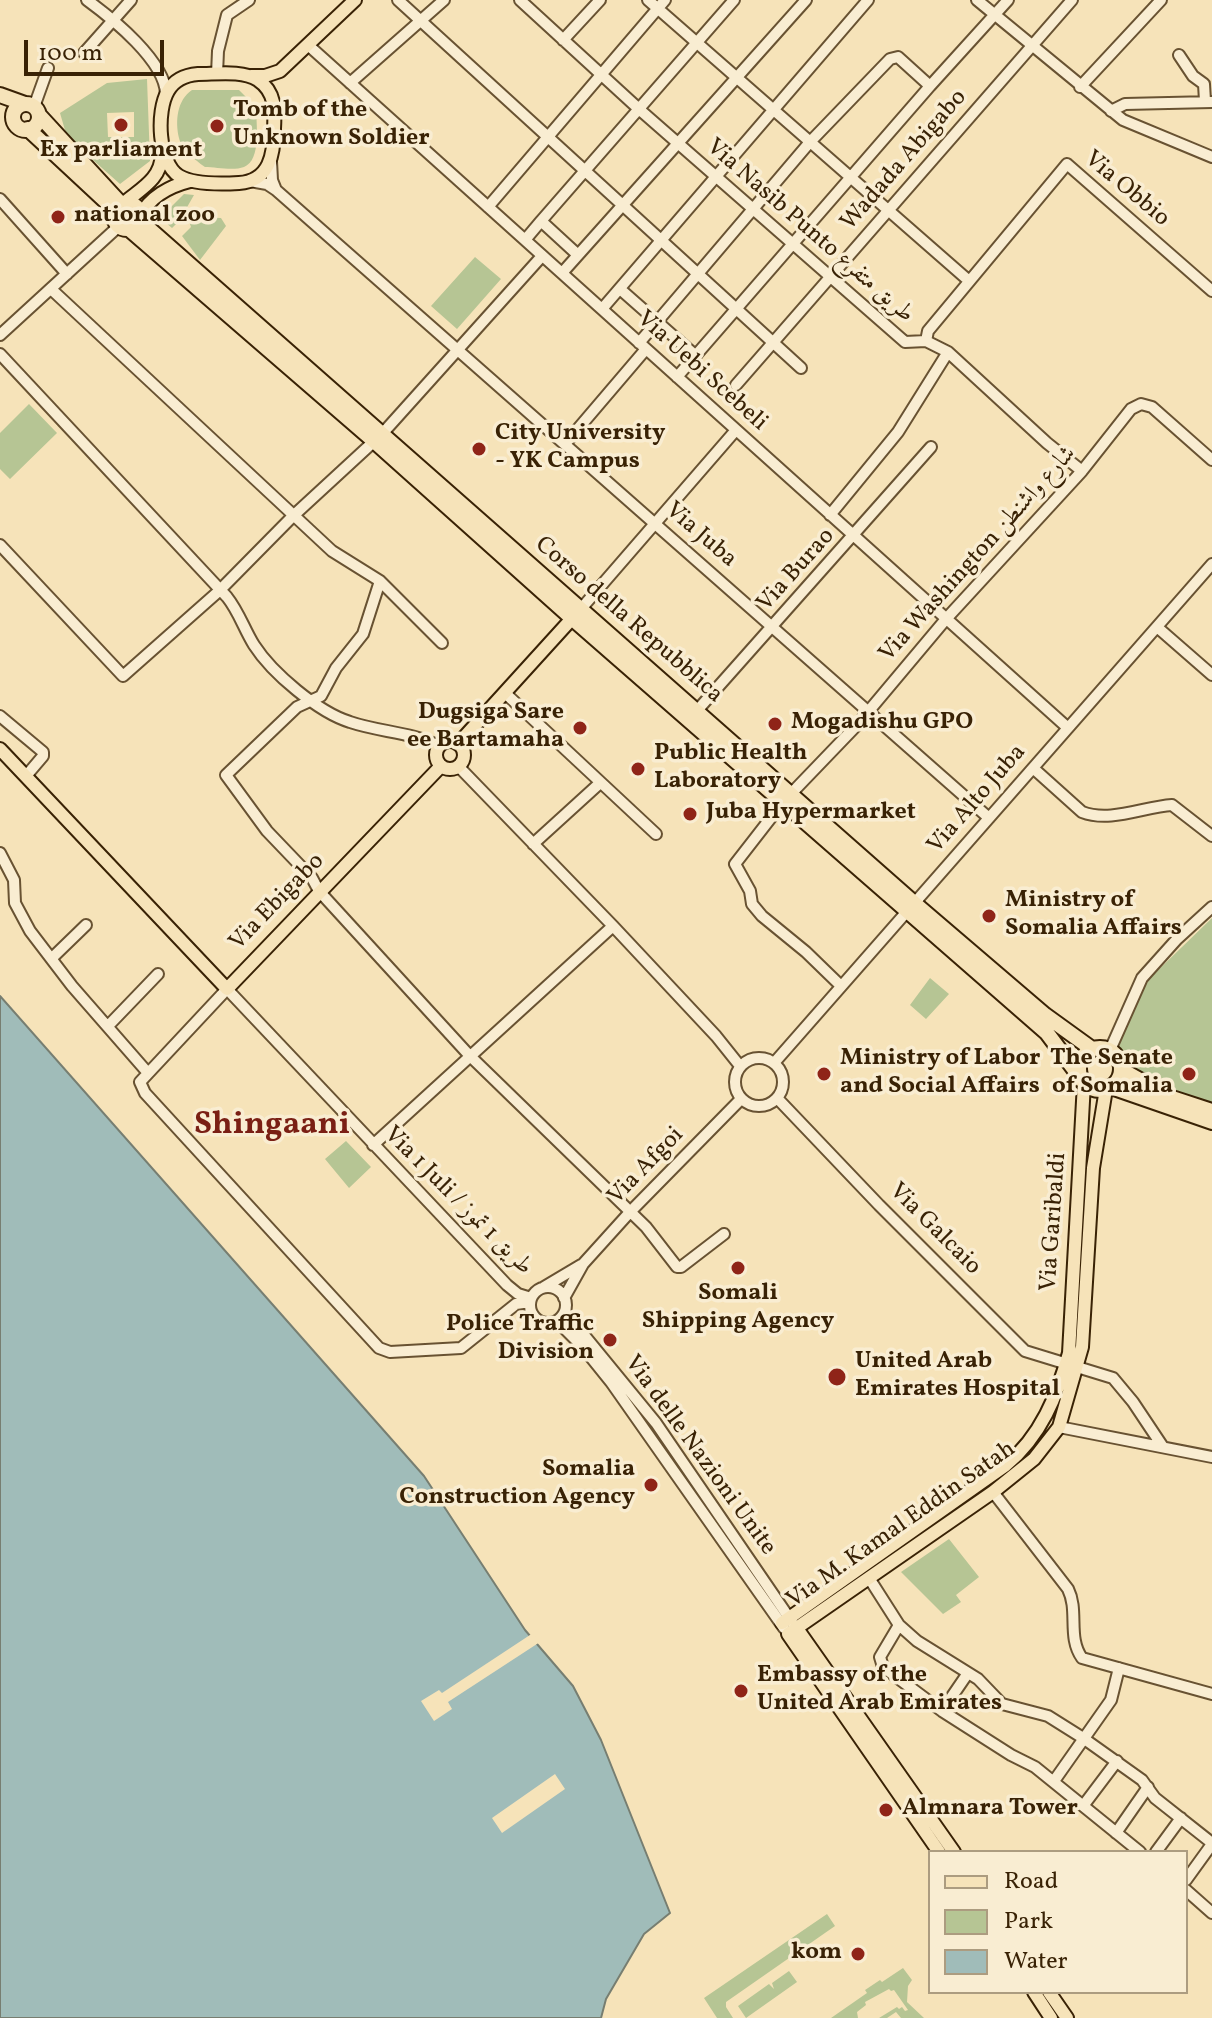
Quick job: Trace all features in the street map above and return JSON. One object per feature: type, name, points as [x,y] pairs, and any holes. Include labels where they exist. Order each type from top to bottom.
[{"type":"highway","points":[[0,95],[32,109],[120,206]]},
{"type":"highway","points":[[0,107],[120,206],[135,206],[131,223]]},
{"type":"highway","points":[[22,126],[35,126],[32,109]]},
{"type":"highway","points":[[22,126],[15,111],[32,109]]},
{"type":"highway","points":[[120,206],[114,219],[131,223],[788,797],[1047,1033],[1082,1080],[1094,1089],[1108,1088],[1212,1122]]},
{"type":"highway","points":[[911,907],[1045,1015],[1092,1049],[1110,1050],[1119,1058],[1122,1070],[1116,1083],[1108,1088]]},
{"type":"highway","points":[[1082,1080],[1079,1070],[1082,1057],[1092,1049]]},
{"type":"highway","points":[[1122,1070],[1172,1098],[1212,1111]]},
{"type":"main road","points":[[120,206],[159,173],[163,105],[166,94],[183,78],[193,74],[265,76],[280,71],[355,0]]},
{"type":"main road","points":[[131,223],[169,187],[190,181],[249,181],[262,174],[274,150],[275,86],[280,71]]},
{"type":"main road","points":[[250,76],[268,90],[275,107]]},
{"type":"main road","points":[[162,147],[170,168],[190,181]]},
{"type":"main road","points":[[458,744],[576,614]]},
{"type":"main road","points":[[446,742],[458,744],[464,755],[459,767],[450,770],[441,766],[436,759],[439,746],[446,742]]},
{"type":"main road","points":[[0,749],[227,989]]},
{"type":"main road","name":"Via Ebigabo","points":[[227,989],[441,766]]},
{"type":"main road","name":"Via Garibaldi","points":[[1072,1364],[1069,1353],[1082,1080]]},
{"type":"main road","name":"Via Garibaldi","points":[[1072,1364],[1082,1347],[1093,1168],[1108,1088]]},
{"type":"main road","name":"Via M. Kamal Eddin Satah","points":[[788,1625],[1009,1471],[1034,1459],[1059,1427],[1072,1364]]},
{"type":"main road","name":"Via M. Kamal Eddin Satah","points":[[788,1625],[869,1578],[993,1492],[1041,1427],[1072,1364]]},
{"type":"main road","points":[[788,1625],[828,1672],[938,1850]]},
{"type":"main road","points":[[788,1625],[896,1778],[952,1850]]},
{"type":"main road","points":[[1035,1994],[1051,2018]]},
{"type":"main road","points":[[1050,1994],[1067,2018]]},
{"type":"street","points":[[87,0],[114,20],[162,73],[166,94]]},
{"type":"street","points":[[84,53],[131,0]]},
{"type":"street","points":[[217,74],[218,51],[227,15],[249,0]]},
{"type":"street","points":[[398,0],[801,368]]},
{"type":"street","points":[[350,83],[444,0]]},
{"type":"street","points":[[563,40],[600,0]]},
{"type":"street","points":[[648,0],[661,4],[697,42],[968,280],[928,331],[926,341]]},
{"type":"street","points":[[525,240],[734,0]]},
{"type":"street","points":[[562,273],[806,0]]},
{"type":"street","points":[[602,309],[868,0]]},
{"type":"street","points":[[977,0],[1123,120],[1212,157]]},
{"type":"street","points":[[677,377],[1008,0]]},
{"type":"street","name":"Wadada Abigabo","points":[[736,385],[1072,0]]},
{"type":"street","points":[[1080,87],[1161,0]]},
{"type":"street","name":"Via Nasib Punto طريق متفرع","points":[[523,1],[640,110],[905,342],[926,341],[948,352],[1082,471]]},
{"type":"street","points":[[488,207],[661,4]]},
{"type":"street","name":"Via Uebi Scebeli","points":[[308,45],[1068,728]]},
{"type":"street","points":[[1111,111],[1125,104],[1209,102],[1204,84],[1193,76],[1179,55]]},
{"type":"street","points":[[565,444],[642,346],[657,322],[810,142],[890,59],[898,57],[930,86]]},
{"type":"street","points":[[32,109],[48,68]]},
{"type":"street","points":[[162,73],[183,78]]},
{"type":"street","points":[[271,161],[276,190]]},
{"type":"street","name":"Via Obbio","points":[[968,280],[1067,164],[1212,291]]},
{"type":"street","points":[[249,181],[267,184],[276,190]]},
{"type":"street","name":"Via Juba","points":[[276,190],[989,818]]},
{"type":"street","points":[[0,199],[67,274]]},
{"type":"street","points":[[541,221],[578,255]]},
{"type":"street","points":[[0,335],[67,274],[131,223]]},
{"type":"street","points":[[0,545],[123,676],[219,591],[378,437],[542,256]]},
{"type":"street","points":[[51,289],[293,516],[345,561],[380,581],[442,643]]},
{"type":"street","points":[[620,289],[696,356]]},
{"type":"street","points":[[830,515],[898,432],[948,352]]},
{"type":"street","points":[[0,354],[236,608],[259,653],[312,701],[349,722],[397,735],[419,737],[439,746]]},
{"type":"street","name":"Via Washington شارع واشنطن","points":[[841,986],[762,916],[752,904],[750,891],[735,864],[788,797],[869,712],[946,619],[1082,471],[1131,409],[1141,404],[1152,407],[1212,460]]},
{"type":"street","points":[[576,614],[736,430]]},
{"type":"street","name":"Via Burao","points":[[694,715],[931,447]]},
{"type":"street","name":"Via Alto Juba","points":[[774,1063],[1212,564]]},
{"type":"street","points":[[380,581],[363,634],[336,668],[321,696],[297,707],[226,775],[267,831],[312,878],[319,891],[469,1055],[646,1227],[677,1267],[724,1234]]},
{"type":"street","points":[[1157,627],[1212,675]]},
{"type":"street","points":[[505,693],[656,834]]},
{"type":"street","points":[[0,716],[43,752],[26,776]]},
{"type":"street","points":[[459,767],[613,926],[740,1066]]},
{"type":"street","points":[[1033,768],[1082,812],[1091,815],[1172,805],[1211,834]]},
{"type":"street","points":[[533,844],[600,783]]},
{"type":"street","points":[[0,853],[14,880],[15,903],[21,918],[72,986],[148,1073],[140,1082],[145,1093],[379,1348],[390,1352],[454,1351],[516,1304],[531,1300],[544,1288],[583,1264]]},
{"type":"street","points":[[1110,1050],[1142,978],[1177,939],[1212,907]]},
{"type":"street","points":[[52,958],[86,925]]},
{"type":"street","points":[[373,1145],[613,926]]},
{"type":"street","points":[[108,1026],[158,974]]},
{"type":"street","name":"Via Ebigabo","points":[[148,1073],[227,989]]},
{"type":"street","name":"Via 1 Juli / طريق 1 تموز","points":[[227,989],[507,1285],[531,1300]]},
{"type":"street","points":[[756,1058],[774,1063],[783,1078],[777,1098],[771,1104],[756,1107],[741,1099],[735,1086],[740,1066],[756,1058]]},
{"type":"street","name":"Via Galcaio","points":[[777,1098],[1025,1351],[1113,1378],[1163,1447]]},
{"type":"street","name":"Via Afgoi","points":[[583,1264],[741,1099]]},
{"type":"street","points":[[531,1300],[530,1308],[538,1321],[557,1321],[565,1312],[564,1298],[583,1264]]},
{"type":"street","points":[[544,1288],[556,1289],[564,1298]]},
{"type":"street","name":"Via delle Nazioni Unite","points":[[565,1312],[656,1423],[788,1625]]},
{"type":"street","name":"Via delle Nazioni Unite","points":[[557,1321],[611,1382],[788,1625]]},
{"type":"street","points":[[1059,1427],[1212,1457]]},
{"type":"street","points":[[993,1492],[1073,1598],[1076,1650],[1082,1658],[1211,1690]]},
{"type":"street","points":[[869,1578],[899,1625],[917,1641],[968,1673],[1002,1704],[1048,1716],[1117,1761],[1148,1787],[1155,1798],[1212,1844],[1188,1877]]},
{"type":"street","points":[[899,1625],[880,1662],[942,1711],[1054,1781],[1137,1850]]},
{"type":"street","points":[[1054,1781],[1111,1700],[1119,1668]]},
{"type":"street","points":[[942,1711],[968,1673]]},
{"type":"street","points":[[1083,1806],[1117,1761]]},
{"type":"street","points":[[1116,1833],[1148,1787]]},
{"type":"street","points":[[1157,1850],[1181,1818]]},
{"type":"street","points":[[1188,1892],[1212,1913]]},
{"type":"green space","points":[[147,79],[150,161],[120,184],[67,137],[60,113],[107,83]],"holes":[[[134,112],[134,137],[108,137],[107,113]]]},
{"type":"green space","points":[[192,90],[239,90],[256,107],[257,140],[250,163],[235,169],[205,167],[186,150],[180,142],[177,118],[183,99]]},
{"type":"green space","points":[[184,194],[194,195],[186,213],[196,217],[221,218],[226,226],[200,260],[182,236],[191,227],[189,221],[182,218],[172,228],[165,222],[166,212]]},
{"type":"green space","points":[[475,257],[501,279],[457,329],[431,306]]},
{"type":"green space","points":[[29,404],[57,433],[10,479],[0,469],[0,433]]},
{"type":"green space","points":[[1212,918],[1212,1103],[1147,1077],[1118,1049],[1140,992],[1152,976]]},
{"type":"green space","points":[[930,978],[949,994],[926,1019],[910,1005]]},
{"type":"green space","points":[[346,1141],[371,1167],[349,1188],[325,1159]]},
{"type":"green space","points":[[949,1539],[979,1577],[956,1595],[961,1602],[943,1614],[901,1572]]},
{"type":"green space","points":[[827,1914],[835,1926],[726,2002],[733,2018],[717,2018],[704,1998]]},
{"type":"green space","points":[[903,1968],[912,1980],[908,1986],[907,2002],[924,2018],[901,2018],[896,2012],[887,2018],[879,2018],[897,2007],[908,2010],[894,1990],[889,1989],[865,2002],[866,2005],[857,2012],[858,2018],[831,2018],[867,1993],[865,1990]]},
{"type":"green space","points":[[789,1971],[797,1982],[746,2018],[738,2006],[769,1984],[774,1989],[772,1983]]},
{"type":"water","points":[[0,996],[424,1476],[525,1630],[573,1686],[601,1740],[670,1913],[644,1934],[606,1999],[601,2018],[0,2018]]},
{"type":"pier","points":[[533,1633],[540,1642],[448,1702],[452,1709],[434,1721],[421,1701],[439,1690],[442,1693]]},
{"type":"pier","points":[[555,1774],[565,1789],[502,1833],[492,1818]]},
{"type":"place","name":"Ex parliament","points":[[121,125]]},
{"type":"place","name":"Tomb of the Unknown Soldier","points":[[217,126]]},
{"type":"place","name":"national zoo","points":[[58,217]]},
{"type":"place","name":"City University - YK Campus","points":[[479,449]]},
{"type":"place","name":"Mogadishu GPO","points":[[775,724]]},
{"type":"place","name":"Dugsiga Sare ee Bartamaha","points":[[580,728]]},
{"type":"place","name":"Public Health Laboratory","points":[[638,769]]},
{"type":"place","name":"Juba Hypermarket","points":[[690,814]]},
{"type":"place","name":"Ministry of Somalia Affairs","points":[[989,916]]},
{"type":"place","name":"Ministry of Labor and Social Affairs","points":[[824,1074]]},
{"type":"place","name":"The Senate of Somalia","points":[[1189,1074]]},
{"type":"place","name":"Somali Shipping Agency","points":[[738,1268]]},
{"type":"place","name":"Police Traffic Division","points":[[610,1340]]},
{"type":"place","name":"United Arab Emirates Hospital","points":[[837,1377]]},
{"type":"place","name":"Somalia Construction Agency","points":[[651,1485]]},
{"type":"place","name":"Embassy of the United Arab Emirates","points":[[741,1691]]},
{"type":"place","name":"Almnara Tower","points":[[886,1810]]},
{"type":"place","name":"kom","points":[[858,1954]]},
{"type":"district","name":"Shingaani","points":[[272,1127]]}]
